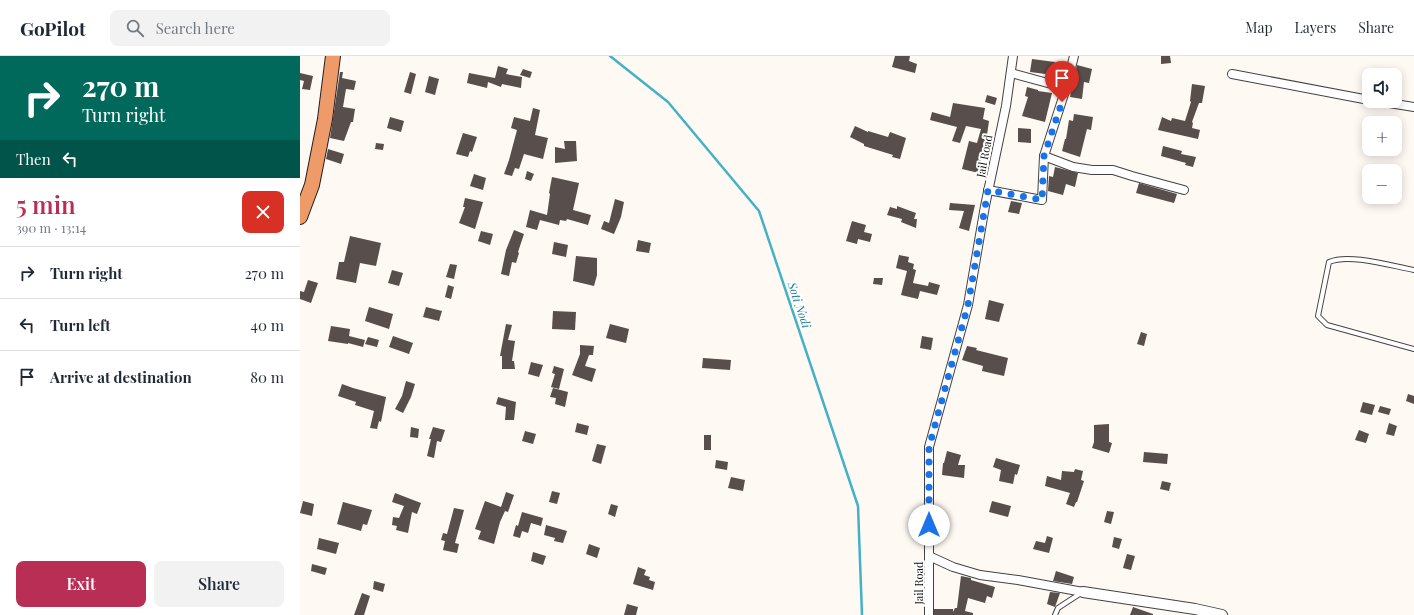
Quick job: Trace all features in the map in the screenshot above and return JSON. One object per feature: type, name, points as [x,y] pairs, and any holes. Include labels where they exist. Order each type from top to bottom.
[{"type":"highway","points":[[300,217],[312,185],[324,126],[333,56]]},
{"type":"street","name":"Jail Road","points":[[929,615],[929,447],[968,305],[988,190],[1006,106],[1013,56]]},
{"type":"street","points":[[988,190],[1042,200],[1044,156],[1066,88],[1074,56]]},
{"type":"street","points":[[1010,73],[1066,88]]},
{"type":"street","points":[[1232,74],[1362,99]]},
{"type":"street","points":[[1402,105],[1414,107]]},
{"type":"street","points":[[1044,156],[1073,167],[1092,170],[1113,170],[1184,190]]},
{"type":"street","points":[[929,556],[954,567],[980,575],[1195,609],[1222,615]]},
{"type":"lane","points":[[1414,270],[1349,258],[1335,259],[1329,262],[1318,316],[1327,325],[1414,349]]},
{"type":"lane","points":[[1055,615],[1058,608],[1083,592]]},
{"type":"building","points":[[895,56],[910,56],[909,61],[917,64],[915,73],[892,67]]},
{"type":"building","points":[[1161,56],[1170,56],[1171,63],[1161,64]]},
{"type":"building","points":[[1032,59],[1055,62],[1053,75],[1030,72]]},
{"type":"building","points":[[1077,65],[1092,69],[1089,83],[1084,82],[1082,99],[1070,97]]},
{"type":"building","points":[[498,66],[508,69],[506,74],[522,77],[521,88],[502,84],[501,87],[488,82],[487,88],[467,83],[469,73],[495,78]]},
{"type":"building","points":[[523,69],[532,72],[530,78],[520,75]]},
{"type":"building","points":[[340,72],[343,72],[342,78],[356,81],[354,90],[346,89],[343,107],[355,109],[353,122],[351,122],[344,141],[330,138]]},
{"type":"building","points":[[410,72],[416,74],[411,94],[404,92]]},
{"type":"building","points":[[300,73],[313,76],[310,90],[302,89],[304,81],[300,80]]},
{"type":"building","points":[[429,76],[439,79],[435,95],[425,92]]},
{"type":"building","points":[[1192,84],[1205,86],[1202,103],[1199,103],[1192,122],[1192,128],[1200,130],[1198,139],[1158,130],[1162,117],[1171,121],[1172,118],[1185,121],[1191,102]]},
{"type":"building","points":[[1027,87],[1038,91],[1052,93],[1045,122],[1022,116],[1028,97],[1025,96]]},
{"type":"building","points":[[987,95],[997,98],[995,105],[985,102]]},
{"type":"building","points":[[953,103],[985,108],[983,119],[989,121],[988,136],[980,163],[985,164],[983,174],[962,169],[969,141],[977,143],[981,129],[966,126],[960,143],[952,141],[957,127],[930,120],[932,112],[950,117]]},
{"type":"building","points":[[533,108],[540,110],[535,135],[548,138],[543,159],[524,154],[519,169],[515,168],[512,176],[504,174],[517,130],[511,128],[514,117],[530,121]]},
{"type":"building","points":[[1074,114],[1093,117],[1091,130],[1087,129],[1080,157],[1062,151],[1066,139],[1069,120],[1073,121]]},
{"type":"building","points":[[390,117],[404,121],[401,132],[387,128]]},
{"type":"building","points":[[855,126],[868,132],[888,137],[890,132],[906,138],[900,159],[892,157],[893,155],[864,146],[864,144],[850,137]]},
{"type":"building","points":[[1018,128],[1031,129],[1031,143],[1018,142]]},
{"type":"building","points":[[463,133],[477,137],[472,152],[470,151],[468,157],[456,154]]},
{"type":"building","points":[[564,141],[576,141],[577,161],[555,163],[555,147],[565,149]]},
{"type":"building","points":[[376,143],[384,144],[383,150],[375,149]]},
{"type":"building","points":[[1163,146],[1182,151],[1181,154],[1196,157],[1193,167],[1185,165],[1186,163],[1161,156]]},
{"type":"building","points":[[328,149],[344,154],[341,164],[326,159]]},
{"type":"building","points":[[1055,167],[1078,173],[1075,187],[1066,184],[1063,195],[1048,191],[1049,176],[1053,177]]},
{"type":"building","points":[[527,171],[534,174],[531,181],[525,179]]},
{"type":"building","points":[[474,174],[486,178],[483,190],[470,186]]},
{"type":"building","points":[[552,177],[579,183],[573,210],[591,215],[588,225],[567,219],[566,221],[560,220],[559,225],[540,220],[537,230],[526,227],[530,210],[547,215]]},
{"type":"building","points":[[1139,183],[1177,194],[1174,203],[1136,193]]},
{"type":"building","points":[[465,198],[483,202],[475,229],[459,223],[465,207],[463,207]]},
{"type":"building","points":[[615,199],[624,202],[621,217],[614,234],[601,229],[604,221],[609,223]]},
{"type":"building","points":[[1011,201],[1022,203],[1019,214],[1008,212]]},
{"type":"building","points":[[950,203],[975,205],[969,231],[959,228],[964,211],[949,210]]},
{"type":"building","points":[[897,206],[916,213],[914,219],[917,219],[916,228],[901,222],[902,219],[887,215],[890,207],[897,209]]},
{"type":"building","points":[[852,221],[866,225],[864,232],[872,234],[870,242],[858,239],[857,244],[846,241]]},
{"type":"building","points":[[514,230],[524,234],[516,263],[512,262],[509,276],[501,274],[506,250]]},
{"type":"building","points":[[481,231],[493,234],[490,245],[478,241]]},
{"type":"building","points":[[350,236],[381,243],[376,266],[360,263],[356,283],[336,279],[339,262],[344,262]]},
{"type":"building","points":[[638,240],[651,243],[649,253],[636,251]]},
{"type":"building","points":[[554,242],[568,245],[566,257],[552,254]]},
{"type":"building","points":[[899,255],[909,257],[908,262],[914,264],[913,269],[916,270],[913,283],[928,286],[929,282],[940,285],[937,295],[920,291],[918,299],[901,295],[907,271],[896,268]]},
{"type":"building","points":[[576,256],[597,258],[597,275],[594,286],[573,281]]},
{"type":"building","points":[[450,264],[457,265],[454,279],[446,277]]},
{"type":"building","points":[[392,270],[403,273],[399,286],[388,283]]},
{"type":"building","points":[[874,278],[883,278],[882,285],[873,284]]},
{"type":"building","points":[[308,280],[318,283],[311,303],[300,299],[300,291],[304,292]]},
{"type":"building","points":[[448,285],[454,287],[451,299],[445,297]]},
{"type":"building","points":[[989,300],[1004,304],[999,322],[985,319]]},
{"type":"building","points":[[369,307],[393,314],[389,329],[365,321]]},
{"type":"building","points":[[426,307],[442,311],[439,321],[423,317]]},
{"type":"building","points":[[553,311],[576,312],[575,330],[552,329]]},
{"type":"building","points":[[506,324],[512,325],[508,340],[515,341],[512,361],[514,361],[515,369],[502,369],[502,356],[500,356]]},
{"type":"building","points":[[610,324],[629,329],[626,343],[606,338]]},
{"type":"building","points":[[331,326],[350,329],[349,336],[365,340],[363,347],[348,343],[328,341]]},
{"type":"building","points":[[1141,332],[1147,334],[1144,346],[1137,344]]},
{"type":"building","points":[[393,336],[413,343],[409,354],[389,347]]},
{"type":"building","points":[[922,336],[933,338],[931,350],[920,348]]},
{"type":"building","points":[[368,337],[379,340],[377,347],[365,344]]},
{"type":"building","points":[[580,345],[594,346],[593,355],[589,355],[585,366],[596,369],[592,382],[572,375],[580,354]]},
{"type":"building","points":[[967,346],[977,348],[976,350],[1008,358],[1004,376],[982,371],[983,366],[962,360]]},
{"type":"building","points":[[703,358],[731,360],[730,370],[702,368]]},
{"type":"building","points":[[531,362],[543,365],[539,377],[528,374]]},
{"type":"building","points":[[554,366],[564,369],[559,389],[551,387],[555,374],[552,373]]},
{"type":"building","points":[[406,381],[415,384],[411,397],[403,413],[395,409],[402,396]]},
{"type":"building","points":[[342,384],[386,397],[381,422],[379,421],[377,429],[370,428],[374,411],[355,405],[356,402],[338,396]]},
{"type":"building","points":[[553,388],[568,392],[565,407],[555,404],[556,398],[550,397]]},
{"type":"building","points":[[1408,394],[1414,396],[1414,404],[1406,401]]},
{"type":"building","points":[[498,397],[516,402],[514,420],[505,420],[506,407],[496,404]]},
{"type":"building","points":[[1363,402],[1375,405],[1372,415],[1360,412]]},
{"type":"building","points":[[1380,406],[1391,409],[1389,415],[1378,412]]},
{"type":"building","points":[[577,423],[589,426],[587,435],[575,432]]},
{"type":"building","points":[[1389,423],[1397,426],[1394,436],[1386,434]]},
{"type":"building","points":[[1109,424],[1109,442],[1112,443],[1109,453],[1092,448],[1094,442],[1094,425]]},
{"type":"building","points":[[411,427],[419,429],[418,438],[410,437]]},
{"type":"building","points":[[433,427],[445,430],[441,442],[437,441],[434,458],[427,456],[431,439],[429,439]]},
{"type":"building","points":[[1359,430],[1369,434],[1366,443],[1355,440]]},
{"type":"building","points":[[525,431],[536,434],[533,444],[522,441]]},
{"type":"building","points":[[704,435],[711,435],[711,450],[704,450]]},
{"type":"building","points":[[597,444],[606,446],[601,464],[592,461]]},
{"type":"building","points":[[947,451],[961,455],[958,465],[965,465],[964,478],[942,475],[943,463]]},
{"type":"building","points":[[1144,452],[1168,454],[1167,464],[1143,462]]},
{"type":"building","points":[[996,458],[1020,465],[1017,475],[1015,474],[1013,484],[999,481],[1001,470],[993,467]]},
{"type":"building","points":[[716,460],[728,462],[727,470],[715,468]]},
{"type":"building","points":[[1075,469],[1083,471],[1081,480],[1084,481],[1074,507],[1066,504],[1070,493],[1045,486],[1047,476],[1061,480],[1062,471],[1074,472]]},
{"type":"building","points":[[731,477],[745,480],[743,491],[728,488]]},
{"type":"building","points":[[1162,481],[1171,483],[1169,491],[1160,489]]},
{"type":"building","points":[[552,491],[560,493],[557,504],[549,502]]},
{"type":"building","points":[[506,492],[514,495],[508,512],[505,511],[500,522],[494,544],[478,539],[481,531],[475,529],[485,501],[501,507]]},
{"type":"building","points":[[395,493],[421,503],[417,514],[412,512],[408,533],[396,530],[397,526],[392,525],[393,517],[399,518],[404,506],[392,502]]},
{"type":"building","points":[[303,501],[314,504],[312,516],[300,513]]},
{"type":"building","points":[[992,501],[1011,506],[1008,517],[989,512]]},
{"type":"building","points":[[343,502],[372,510],[367,525],[363,524],[361,531],[337,524]]},
{"type":"building","points":[[611,504],[618,506],[615,517],[608,514]]},
{"type":"building","points":[[454,508],[464,510],[455,543],[459,544],[457,553],[443,550],[445,541],[441,540],[443,533],[447,534]]},
{"type":"building","points":[[1107,511],[1114,512],[1111,524],[1104,522]]},
{"type":"building","points":[[522,512],[543,518],[541,526],[531,523],[528,533],[522,531],[520,538],[513,536]]},
{"type":"building","points":[[546,525],[567,531],[563,543],[554,541],[555,538],[544,535]]},
{"type":"building","points":[[1047,536],[1053,538],[1049,553],[1033,549],[1036,541],[1045,543]]},
{"type":"building","points":[[1114,537],[1122,539],[1119,549],[1112,547]]},
{"type":"building","points":[[319,538],[339,543],[336,554],[317,549]]},
{"type":"building","points":[[589,544],[600,548],[597,558],[586,554]]},
{"type":"building","points":[[533,552],[546,556],[543,565],[531,561]]},
{"type":"building","points":[[1127,554],[1135,556],[1131,570],[1123,568]]},
{"type":"building","points":[[312,564],[327,568],[325,575],[311,571]]},
{"type":"building","points":[[638,567],[646,570],[644,575],[650,577],[649,580],[655,582],[653,590],[633,584]]},
{"type":"building","points":[[1056,571],[1074,577],[1072,584],[1053,581]]},
{"type":"building","points":[[961,576],[995,587],[992,598],[987,596],[985,603],[968,598],[965,611],[973,613],[973,615],[934,615],[934,609],[953,609],[953,612],[955,608],[957,608]]},
{"type":"building","points":[[374,581],[385,584],[383,592],[373,589]]},
{"type":"building","points":[[1050,592],[1060,593],[1055,607],[1047,604]]},
{"type":"building","points":[[362,593],[370,596],[364,615],[354,615]]},
{"type":"building","points":[[627,604],[638,607],[636,615],[624,615]]},
{"type":"building","points":[[1133,607],[1153,614],[1153,615],[1130,615]]},
{"type":"waterway","name":"Soti Nodi","points":[[610,56],[668,102],[759,211],[858,506],[862,615]]},
{"type":"route","points":[[929,525],[929,447],[968,305],[988,190],[1042,200],[1044,156],[1062,102]]}]
